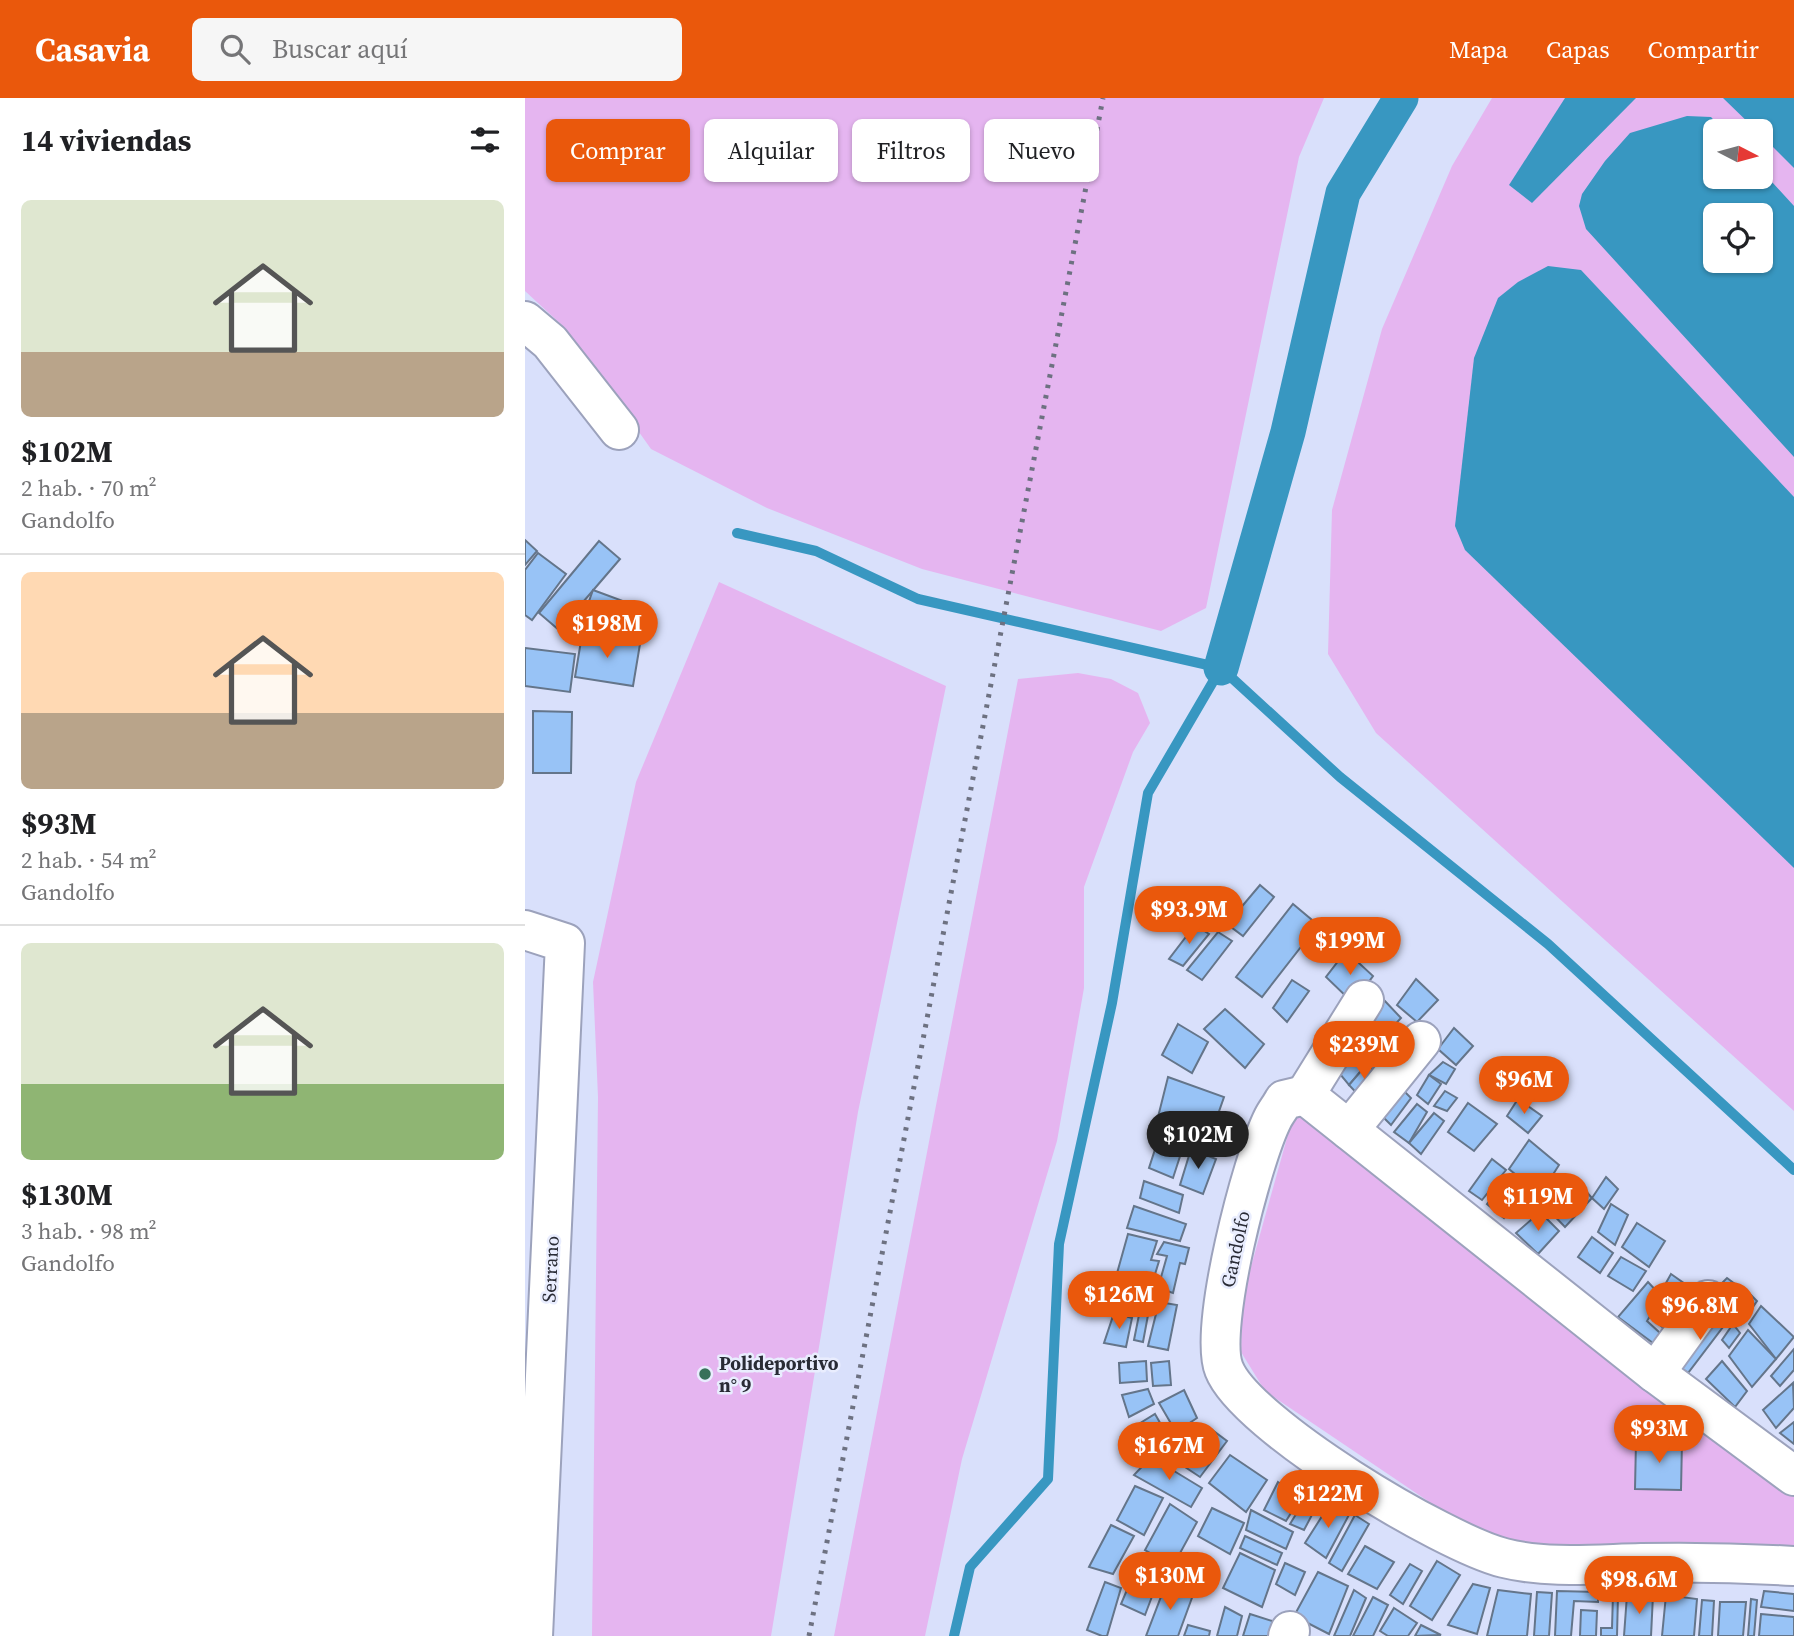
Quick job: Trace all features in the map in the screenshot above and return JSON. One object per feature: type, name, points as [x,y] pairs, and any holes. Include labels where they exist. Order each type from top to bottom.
[{"type":"street","points":[[525,321],[551,342],[619,430]]},
{"type":"street","name":"Serrano","points":[[525,930],[565,943],[531,1533],[533,1636]]},
{"type":"street","points":[[1364,1000],[1305,1095],[1655,1373],[1794,1476]]},
{"type":"street","points":[[1349,1130],[1421,1041]]},
{"type":"street","name":"Gandolfo","points":[[1305,1095],[1285,1100],[1273,1117],[1248,1192],[1220,1318],[1219,1347],[1224,1368],[1234,1388],[1253,1407],[1362,1488],[1466,1546],[1505,1558],[1548,1565],[1718,1561],[1794,1566]]},
{"type":"street","points":[[1655,1373],[1708,1300]]},
{"type":"shaded area","points":[[525,98],[1324,98],[1299,157],[1206,608],[1161,631],[922,569],[767,508],[651,449],[565,328],[525,291]]},
{"type":"shaded area","points":[[1492,98],[1794,98],[1794,1111],[1376,733],[1328,654],[1332,510],[1382,329],[1452,166]]},
{"type":"shaded area","points":[[719,582],[946,686],[858,1112],[771,1636],[592,1636],[598,1097],[593,982],[636,782]]},
{"type":"shaded area","points":[[1078,673],[1111,679],[1138,693],[1150,723],[1133,752],[1084,887],[1084,988],[1057,1141],[962,1459],[925,1636],[834,1636],[1018,679]]},
{"type":"shaded area","points":[[1303,1114],[1794,1494],[1794,1548],[1547,1551],[1462,1524],[1265,1391],[1241,1352],[1242,1299],[1292,1120]]},
{"type":"water","points":[[1565,98],[1636,98],[1532,203],[1509,185]]},
{"type":"water","points":[[1723,98],[1794,98],[1794,168],[1773,147],[1773,119],[1745,119]]},
{"type":"water","points":[[1687,116],[1711,117],[1713,119],[1703,119],[1703,189],[1773,189],[1773,183],[1794,206],[1794,457],[1586,229],[1579,206],[1582,194],[1605,161],[1630,133]]},
{"type":"water","points":[[1548,266],[1581,270],[1794,497],[1794,868],[1465,550],[1455,526],[1474,358],[1498,298],[1518,282]]},
{"type":"building","points":[[525,540],[537,551],[525,565]]},
{"type":"building","points":[[599,541],[620,559],[559,630],[539,613]]},
{"type":"building","points":[[538,553],[566,574],[532,620],[525,615],[525,570]]},
{"type":"building","points":[[593,590],[631,604],[626,617],[647,624],[640,644],[600,630],[602,622],[584,615]]},
{"type":"building","points":[[582,635],[640,644],[633,686],[575,677]]},
{"type":"building","points":[[525,648],[575,654],[570,692],[525,686]]},
{"type":"building","points":[[533,711],[572,712],[571,773],[533,773]]},
{"type":"building","points":[[1260,885],[1274,897],[1243,936],[1227,924]]},
{"type":"building","points":[[1293,904],[1318,925],[1262,997],[1236,977]]},
{"type":"building","points":[[1195,925],[1209,934],[1183,966],[1169,959]]},
{"type":"building","points":[[1218,932],[1232,941],[1202,980],[1187,970]]},
{"type":"building","points":[[1346,951],[1373,976],[1353,1003],[1326,977]]},
{"type":"building","points":[[1416,979],[1438,1000],[1417,1022],[1397,1005]]},
{"type":"building","points":[[1292,980],[1309,991],[1287,1022],[1273,1008]]},
{"type":"building","points":[[1383,999],[1401,1018],[1366,1056],[1348,1036]]},
{"type":"building","points":[[1225,1009],[1264,1044],[1245,1068],[1204,1029]]},
{"type":"building","points":[[1178,1024],[1208,1042],[1192,1073],[1162,1055]]},
{"type":"building","points":[[1403,1027],[1414,1037],[1384,1071],[1370,1060]]},
{"type":"building","points":[[1454,1028],[1473,1046],[1456,1065],[1438,1049]]},
{"type":"building","points":[[1350,1046],[1367,1064],[1349,1085],[1335,1068]]},
{"type":"building","points":[[1443,1062],[1455,1069],[1446,1084],[1429,1075]]},
{"type":"building","points":[[1367,1064],[1379,1075],[1363,1100],[1349,1085]]},
{"type":"building","points":[[1429,1075],[1441,1084],[1428,1104],[1417,1095]]},
{"type":"building","points":[[1168,1077],[1224,1097],[1209,1140],[1157,1121]]},
{"type":"building","points":[[1398,1085],[1411,1098],[1391,1125],[1380,1114]]},
{"type":"building","points":[[1445,1091],[1457,1098],[1447,1111],[1434,1106]]},
{"type":"building","points":[[1518,1099],[1542,1116],[1528,1133],[1507,1116]]},
{"type":"building","points":[[1468,1103],[1497,1124],[1474,1151],[1448,1132]]},
{"type":"building","points":[[1417,1104],[1427,1112],[1409,1143],[1394,1132]]},
{"type":"building","points":[[1434,1113],[1444,1121],[1421,1154],[1409,1143]]},
{"type":"building","points":[[1159,1137],[1183,1147],[1173,1178],[1149,1168]]},
{"type":"building","points":[[1529,1140],[1559,1165],[1540,1195],[1509,1169]]},
{"type":"building","points":[[1191,1149],[1216,1159],[1203,1194],[1180,1185]]},
{"type":"building","points":[[1492,1159],[1506,1170],[1482,1200],[1469,1191]]},
{"type":"building","points":[[1508,1176],[1526,1192],[1504,1218],[1487,1204]]},
{"type":"building","points":[[1606,1177],[1618,1189],[1604,1209],[1592,1198]]},
{"type":"building","points":[[1575,1179],[1592,1198],[1565,1227],[1544,1205]]},
{"type":"building","points":[[1144,1181],[1183,1195],[1179,1213],[1140,1198]]},
{"type":"building","points":[[1611,1204],[1628,1215],[1615,1245],[1598,1232]]},
{"type":"building","points":[[1134,1206],[1186,1224],[1180,1241],[1127,1228]]},
{"type":"building","points":[[1540,1212],[1559,1231],[1538,1254],[1516,1233]]},
{"type":"building","points":[[1637,1223],[1665,1241],[1649,1267],[1622,1247]]},
{"type":"building","points":[[1128,1234],[1157,1241],[1151,1260],[1159,1261],[1149,1294],[1114,1284]]},
{"type":"building","points":[[1592,1237],[1613,1253],[1600,1273],[1578,1257]]},
{"type":"building","points":[[1164,1242],[1189,1248],[1185,1264],[1180,1263],[1173,1293],[1158,1288],[1167,1256],[1157,1254]]},
{"type":"building","points":[[1621,1257],[1646,1271],[1633,1291],[1608,1276]]},
{"type":"building","points":[[1671,1274],[1698,1293],[1671,1334],[1655,1321],[1669,1298],[1662,1290]]},
{"type":"building","points":[[1727,1278],[1743,1290],[1726,1310],[1710,1295]]},
{"type":"building","points":[[1648,1282],[1662,1297],[1647,1321],[1660,1333],[1653,1343],[1618,1317]]},
{"type":"building","points":[[1748,1292],[1757,1301],[1741,1324],[1730,1316]]},
{"type":"building","points":[[1131,1296],[1151,1299],[1143,1342],[1134,1340],[1139,1315],[1127,1311]]},
{"type":"building","points":[[1159,1302],[1177,1305],[1168,1350],[1148,1346]]},
{"type":"building","points":[[1761,1306],[1794,1337],[1776,1359],[1749,1324]]},
{"type":"building","points":[[1713,1309],[1726,1323],[1688,1373],[1673,1362]]},
{"type":"building","points":[[1114,1313],[1132,1318],[1126,1347],[1104,1343]]},
{"type":"building","points":[[1733,1324],[1740,1333],[1729,1348],[1722,1340]]},
{"type":"building","points":[[1748,1330],[1776,1359],[1752,1387],[1729,1356]]},
{"type":"building","points":[[1794,1349],[1794,1370],[1780,1386],[1771,1376]]},
{"type":"building","points":[[1146,1361],[1147,1381],[1120,1383],[1119,1363]]},
{"type":"building","points":[[1169,1361],[1171,1385],[1153,1386],[1151,1363]]},
{"type":"building","points":[[1722,1361],[1747,1391],[1735,1407],[1706,1379]]},
{"type":"building","points":[[1793,1383],[1794,1408],[1776,1428],[1763,1410]]},
{"type":"building","points":[[1148,1389],[1154,1404],[1129,1417],[1122,1395]]},
{"type":"building","points":[[1184,1390],[1197,1418],[1176,1432],[1159,1403]]},
{"type":"building","points":[[1155,1414],[1171,1442],[1156,1456],[1137,1425]]},
{"type":"building","points":[[1794,1422],[1794,1444],[1780,1433]]},
{"type":"building","points":[[1207,1426],[1227,1441],[1200,1477],[1179,1463]]},
{"type":"building","points":[[1636,1441],[1682,1441],[1681,1490],[1635,1489]]},
{"type":"building","points":[[1230,1455],[1267,1480],[1246,1512],[1209,1483]]},
{"type":"building","points":[[1151,1457],[1202,1488],[1191,1507],[1134,1475]]},
{"type":"building","points":[[1278,1482],[1301,1497],[1286,1521],[1264,1510]]},
{"type":"building","points":[[1135,1486],[1163,1498],[1144,1535],[1117,1520]]},
{"type":"building","points":[[1331,1502],[1350,1513],[1326,1558],[1305,1543]]},
{"type":"building","points":[[1170,1504],[1197,1522],[1173,1566],[1145,1550]]},
{"type":"building","points":[[1301,1506],[1313,1513],[1304,1530],[1290,1524]]},
{"type":"building","points":[[1212,1508],[1244,1523],[1230,1554],[1198,1536]]},
{"type":"building","points":[[1251,1510],[1293,1532],[1286,1549],[1246,1530]]},
{"type":"building","points":[[1355,1515],[1369,1524],[1342,1571],[1329,1563]]},
{"type":"building","points":[[1111,1525],[1134,1536],[1113,1574],[1089,1567]]},
{"type":"building","points":[[1245,1536],[1282,1553],[1277,1565],[1240,1548]]},
{"type":"building","points":[[1365,1546],[1394,1562],[1377,1589],[1348,1574]]},
{"type":"building","points":[[1240,1553],[1275,1570],[1262,1607],[1223,1588]]},
{"type":"building","points":[[1140,1559],[1162,1570],[1145,1615],[1121,1604]]},
{"type":"building","points":[[1437,1561],[1460,1575],[1432,1620],[1410,1606]]},
{"type":"building","points":[[1285,1563],[1305,1572],[1295,1595],[1276,1584]]},
{"type":"building","points":[[1410,1564],[1422,1571],[1403,1604],[1390,1595]]},
{"type":"building","points":[[1318,1572],[1348,1586],[1329,1634],[1294,1616]]},
{"type":"building","points":[[1167,1581],[1193,1595],[1178,1636],[1146,1636]]},
{"type":"building","points":[[1105,1582],[1121,1588],[1107,1636],[1102,1636],[1087,1630]]},
{"type":"building","points":[[1473,1584],[1490,1588],[1477,1634],[1448,1625]]},
{"type":"building","points":[[1354,1590],[1366,1598],[1350,1636],[1334,1636]]},
{"type":"building","points":[[1498,1590],[1531,1594],[1527,1636],[1487,1636]]},
{"type":"building","points":[[1557,1591],[1598,1592],[1598,1602],[1574,1601],[1571,1636],[1555,1636]]},
{"type":"building","points":[[1764,1591],[1794,1594],[1794,1611],[1761,1607]]},
{"type":"building","points":[[1537,1592],[1552,1593],[1549,1636],[1534,1636]]},
{"type":"building","points":[[1613,1594],[1618,1595],[1617,1636],[1601,1636],[1601,1628],[1612,1628]]},
{"type":"building","points":[[1627,1595],[1653,1595],[1651,1636],[1624,1636]]},
{"type":"building","points":[[1666,1595],[1697,1599],[1694,1636],[1662,1636]]},
{"type":"building","points":[[1373,1597],[1388,1605],[1373,1636],[1353,1636]]},
{"type":"building","points":[[1751,1599],[1757,1600],[1754,1636],[1748,1636]]},
{"type":"building","points":[[1702,1600],[1714,1601],[1712,1636],[1699,1636]]},
{"type":"building","points":[[1720,1602],[1746,1602],[1743,1636],[1718,1636]]},
{"type":"building","points":[[1225,1607],[1242,1616],[1237,1636],[1217,1636]]},
{"type":"building","points":[[1394,1608],[1417,1623],[1408,1636],[1388,1636],[1380,1631]]},
{"type":"building","points":[[1581,1610],[1597,1611],[1596,1636],[1580,1636]]},
{"type":"building","points":[[1250,1614],[1275,1622],[1271,1636],[1243,1636]]},
{"type":"building","points":[[1761,1614],[1794,1617],[1794,1636],[1759,1636]]},
{"type":"building","points":[[1188,1625],[1210,1631],[1209,1636],[1184,1636]]},
{"type":"building","points":[[1421,1625],[1441,1635],[1415,1636]]},
{"type":"waterway","points":[[1221,668],[1288,432],[1343,193],[1401,98]]},
{"type":"waterway","points":[[737,533],[816,551],[918,599],[1221,668],[1340,777],[1548,944],[1794,1170]]},
{"type":"waterway","points":[[954,1636],[970,1567],[1048,1479],[1059,1244],[1112,1003],[1148,793],[1221,668]]},
{"type":"railway","points":[[809,1636],[1103,98]]},
{"type":"place","name":"Polideportivo n° 9","points":[[705,1374]]}]
